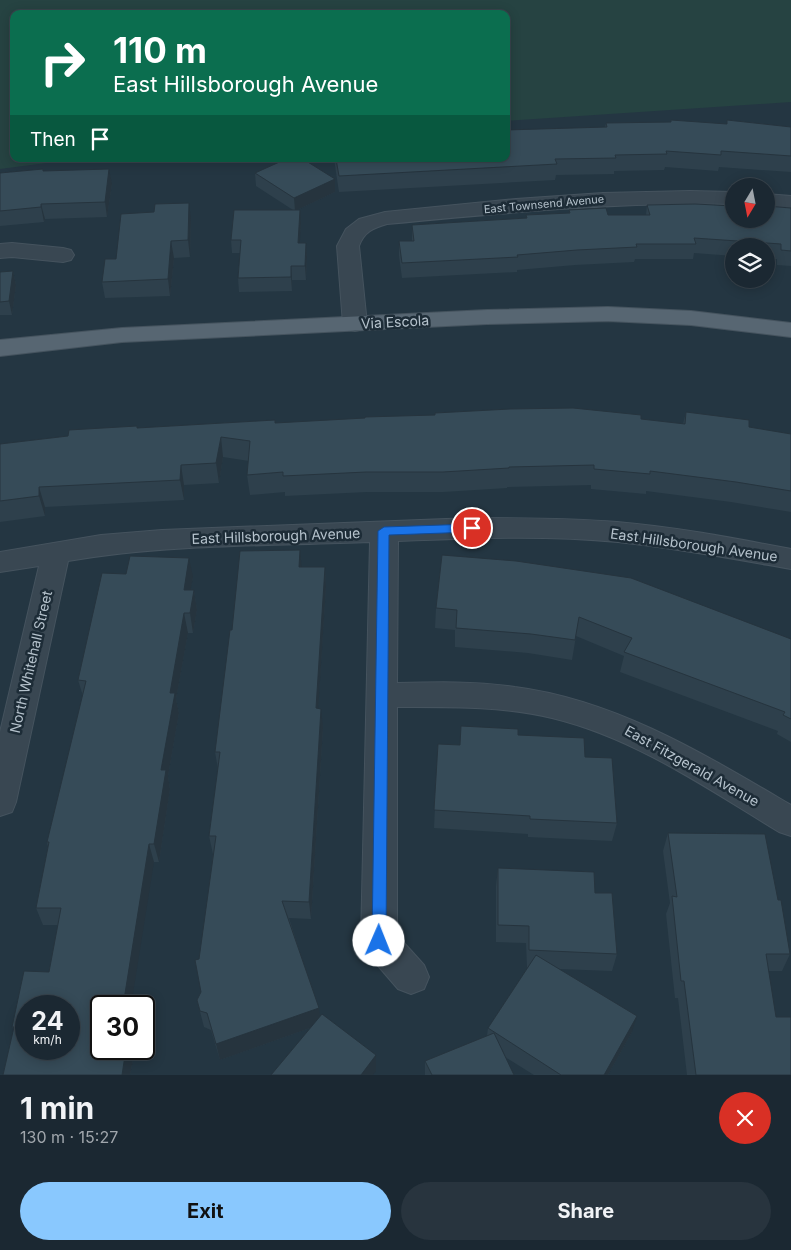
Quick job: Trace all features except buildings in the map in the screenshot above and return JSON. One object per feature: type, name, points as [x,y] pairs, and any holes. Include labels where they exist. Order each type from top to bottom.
[{"type":"main road","name":"Via Escola","points":[[0,348],[122,335],[487,317],[608,314],[691,318],[791,330]]},
{"type":"street","name":"East Townsend Avenue","points":[[355,324],[348,246],[358,228],[385,218],[600,199],[725,198]]},
{"type":"street","points":[[775,201],[791,202]]},
{"type":"street","points":[[0,251],[12,250],[63,255]]},
{"type":"street","name":"East Hillsborough Avenue","points":[[0,562],[56,552],[162,540],[376,533],[384,531],[538,528],[617,532],[693,542],[791,560]]},
{"type":"street","points":[[384,531],[379,941],[412,977]]},
{"type":"street","name":"North Whitehall Street","points":[[0,802],[56,552]]},
{"type":"street","name":"East Fitzgerald Avenue","points":[[382,695],[473,696],[516,699],[565,709],[616,725],[654,743],[791,822]]},
{"type":"green space","points":[[0,0],[791,0],[791,102],[510,121],[510,10],[10,10],[10,162],[54,162],[0,169]]},
{"type":"route","points":[[379,941],[384,531],[472,528]]}]
